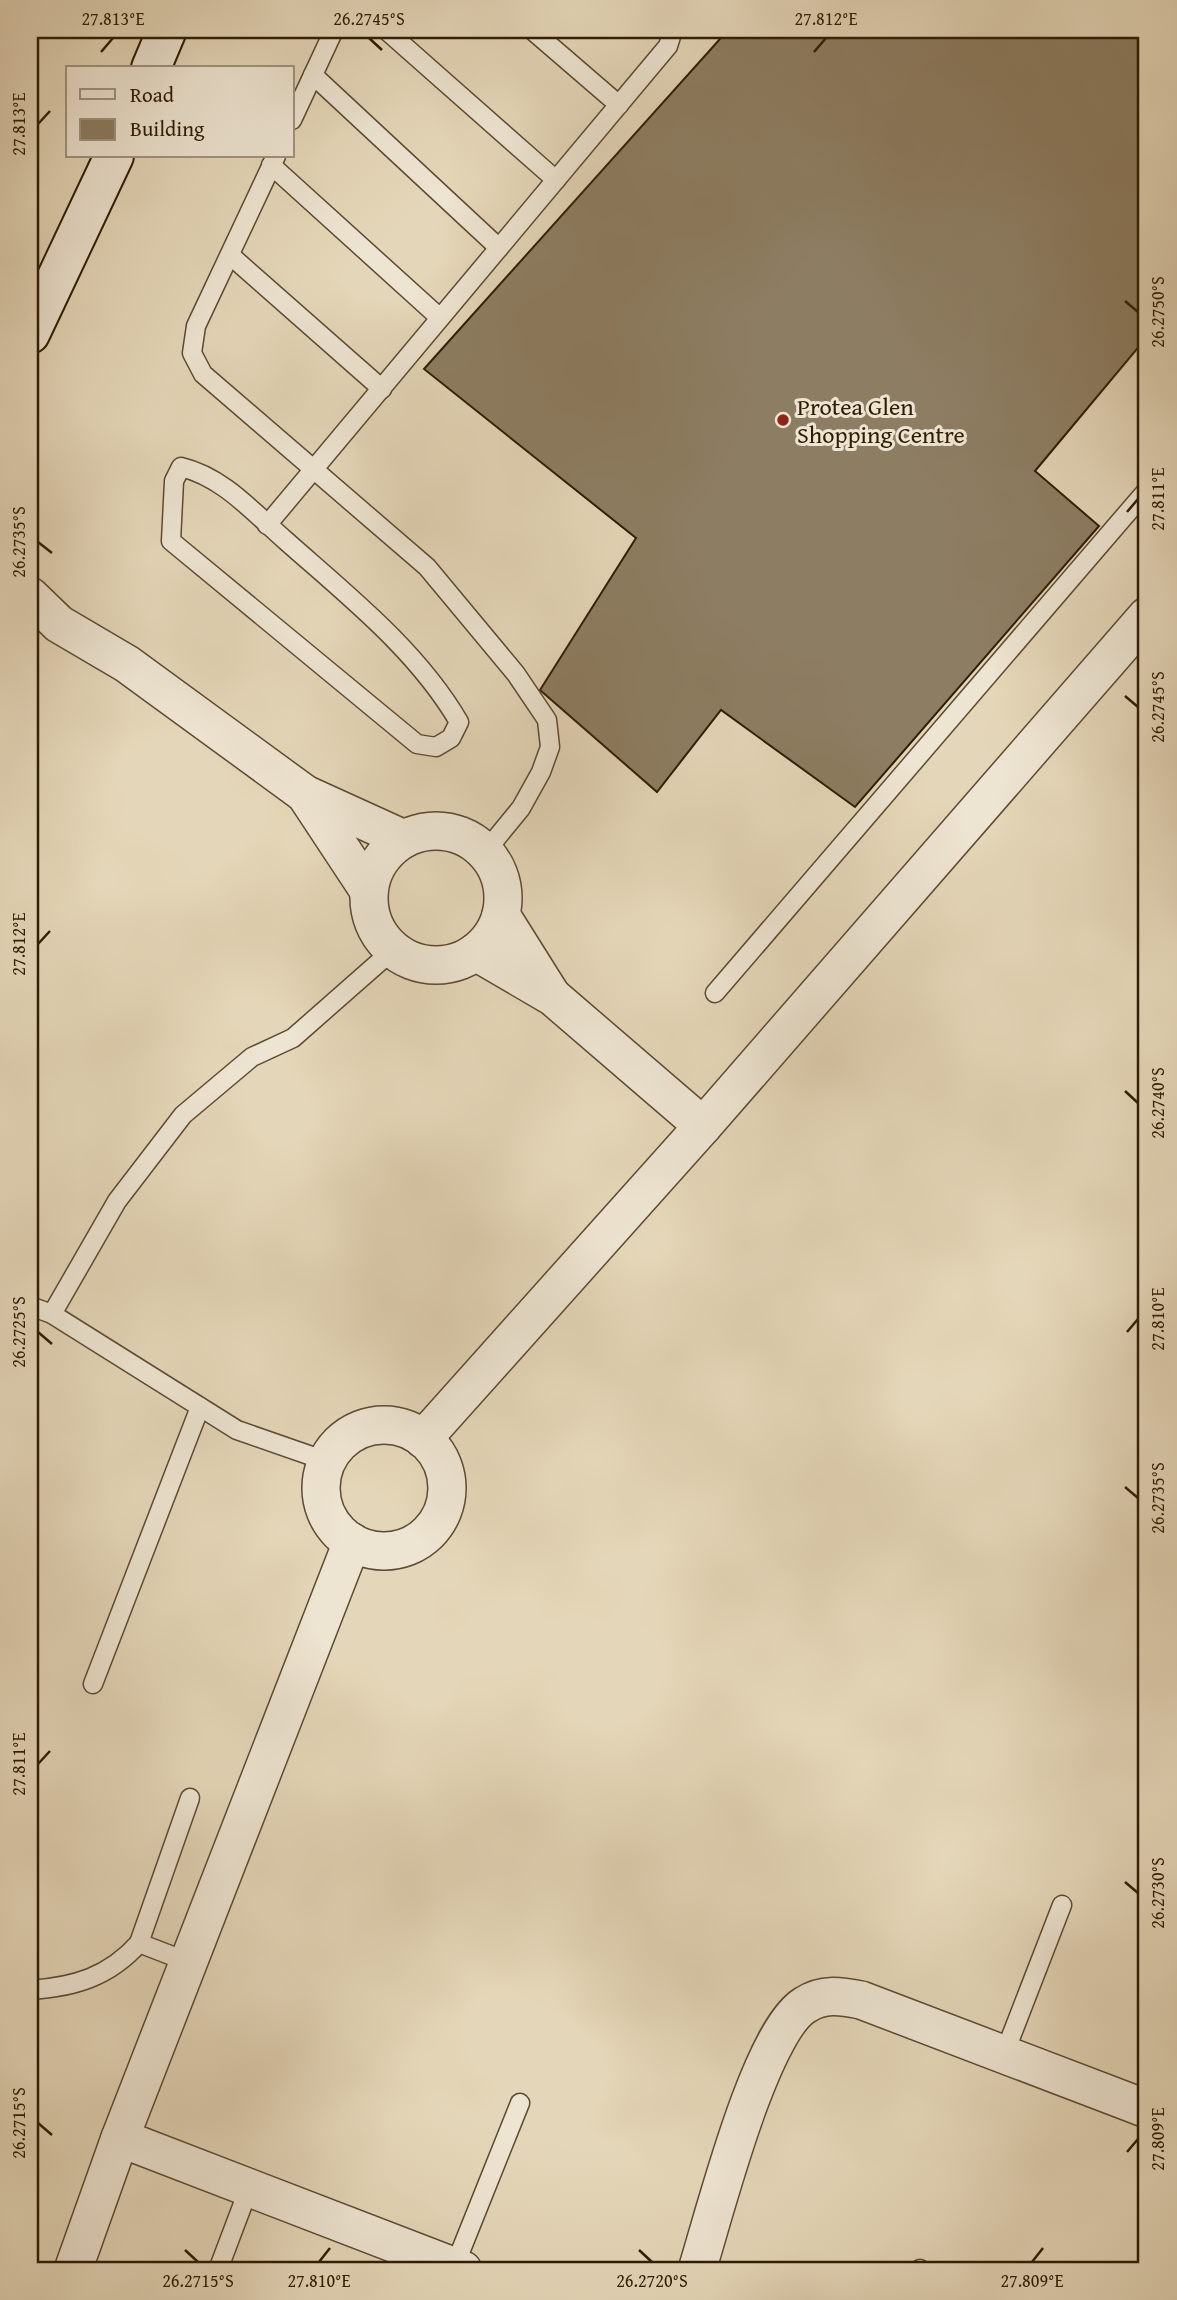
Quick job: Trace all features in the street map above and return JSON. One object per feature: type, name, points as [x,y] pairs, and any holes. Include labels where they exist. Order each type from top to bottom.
[{"type":"main road","points":[[152,66],[167,30]]},
{"type":"main road","points":[[30,334],[113,158]]},
{"type":"street","points":[[30,596],[44,626],[127,664],[305,794],[404,839]]},
{"type":"street","points":[[423,1439],[703,1126],[1147,616]]},
{"type":"street","points":[[305,794],[369,891]]},
{"type":"street","points":[[424,832],[446,832],[467,838],[485,852],[497,871],[501,884],[501,915],[491,936],[476,952],[456,962],[433,966],[412,961],[393,950],[379,933],[370,913],[369,891],[374,870],[386,852],[404,839],[424,832]]},
{"type":"street","points":[[501,915],[553,997]]},
{"type":"street","points":[[476,952],[553,997],[703,1126]]},
{"type":"street","points":[[373,1425],[394,1425],[414,1432],[443,1462],[448,1483],[446,1505],[437,1524],[422,1539],[403,1549],[382,1552],[361,1548],[343,1537],[329,1521],[322,1502],[321,1481],[326,1461],[337,1444],[354,1432],[373,1425]]},
{"type":"street","points":[[73,2270],[120,2138],[352,1542]]},
{"type":"street","points":[[697,2270],[755,2090],[776,2042],[803,2006],[833,1995],[862,2000],[1005,2052],[1147,2109]]},
{"type":"street","points":[[120,2138],[456,2269]]},
{"type":"lane","points":[[294,116],[334,30]]},
{"type":"lane","points":[[386,30],[556,180]]},
{"type":"lane","points":[[532,30],[619,105]]},
{"type":"lane","points":[[267,525],[668,46],[673,30]]},
{"type":"lane","points":[[313,75],[499,248]]},
{"type":"lane","points":[[440,318],[274,161],[196,326],[191,353],[203,374],[427,567],[516,674],[547,720],[550,747],[541,772],[521,808],[485,852]]},
{"type":"lane","points":[[230,255],[382,389]]},
{"type":"lane","points":[[181,467],[219,482],[267,525],[360,606],[442,694],[459,722],[451,738],[436,747],[417,744],[171,541],[174,481],[181,467]]},
{"type":"lane","points":[[715,993],[1147,490]]},
{"type":"lane","points":[[52,1314],[117,1201],[183,1115],[252,1057],[293,1038],[393,950]]},
{"type":"lane","points":[[30,1306],[52,1314],[237,1430],[326,1461]]},
{"type":"lane","points":[[93,1684],[200,1407]]},
{"type":"lane","points":[[30,1990],[57,1988],[97,1978],[122,1962],[139,1943],[190,1798]]},
{"type":"lane","points":[[1005,2052],[1062,1905]]},
{"type":"lane","points":[[139,1943],[188,1962]]},
{"type":"lane","points":[[456,2269],[520,2103]]},
{"type":"lane","points":[[218,2270],[249,2188]]},
{"type":"building","name":"Protea Glen Shopping Centre","points":[[728,30],[1147,30],[1147,337],[1035,471],[1099,526],[855,807],[721,710],[657,792],[540,690],[636,538],[424,369]]},
{"type":"place","name":"Protea Glen Shopping Centre","points":[[783,420]]}]
